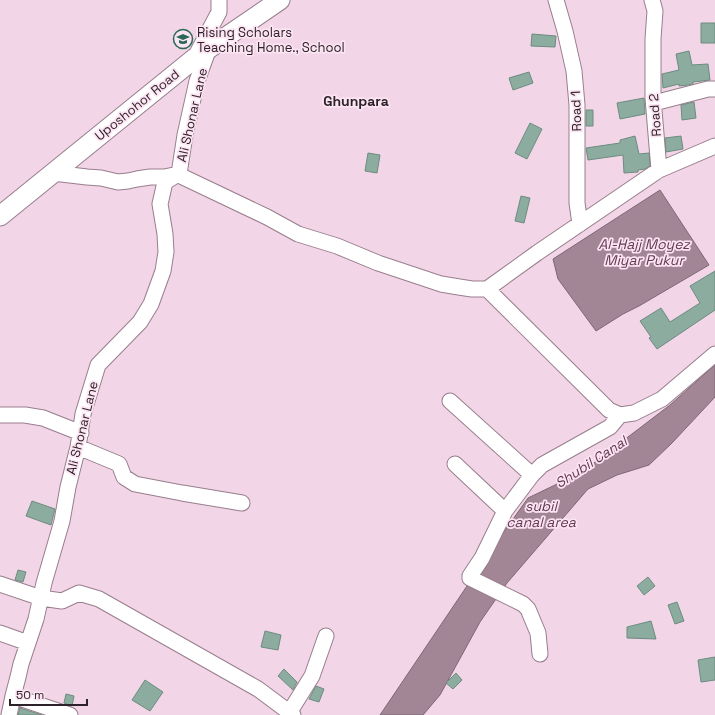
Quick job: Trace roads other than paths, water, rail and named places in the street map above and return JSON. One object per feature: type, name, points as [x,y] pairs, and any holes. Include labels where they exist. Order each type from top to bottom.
[{"type":"main road","name":"Uposhohor Road","points":[[0,216],[202,53],[280,0]]},
{"type":"street","name":"Ali Shonar Lane","points":[[9,715],[21,664],[36,619],[62,521],[68,487],[80,440],[83,414],[98,366],[140,322],[151,304],[163,271],[166,252],[165,234],[160,204],[165,182],[179,174],[185,135],[202,53],[219,12],[219,0]]},
{"type":"street","name":"Road 1","points":[[556,0],[565,30],[574,71],[577,118],[577,203],[580,224]]},
{"type":"street","name":"Road 2","points":[[652,0],[655,11],[653,39],[654,103],[659,170]]},
{"type":"street","points":[[654,103],[708,89],[715,89]]},
{"type":"street","points":[[53,173],[101,178],[118,182],[179,174],[267,217],[298,234],[337,246],[378,263],[441,284],[465,288],[488,289],[537,252],[659,170],[715,146]]},
{"type":"street","points":[[488,289],[609,410],[620,415],[634,413],[662,399],[715,354]]},
{"type":"street","points":[[450,401],[532,474]]},
{"type":"street","points":[[0,415],[25,415],[42,418],[119,464],[124,477],[135,484],[182,494],[242,503]]},
{"type":"street","points":[[540,654],[538,633],[528,609],[523,604],[470,578],[470,576],[482,558],[505,511],[532,474],[542,465],[610,427],[620,415]]},
{"type":"street","points":[[455,464],[505,511]]},
{"type":"street","points":[[0,584],[41,598],[62,601],[79,593],[99,599],[258,690],[291,714],[312,676],[326,636]]},
{"type":"street","points":[[0,634],[28,643]]},
{"type":"street","points":[[13,696],[70,715]]},
{"type":"water","name":"Al-Hajj Moyez Miyar Pukur","points":[[660,190],[709,265],[596,331],[558,279],[553,259]]},
{"type":"water","name":"subil canal area","points":[[715,365],[715,397],[649,465],[617,475],[588,489],[507,583],[480,622],[440,695],[423,715],[380,715],[528,498],[582,472],[670,405]]},
{"type":"place","name":"Rising Scholars Teaching Home., School","points":[[183,39]]},
{"type":"district","name":"Ghunpara","points":[[356,101]]},
{"type":"water label","name":"Shubil Canal","points":[[591,462]]}]
